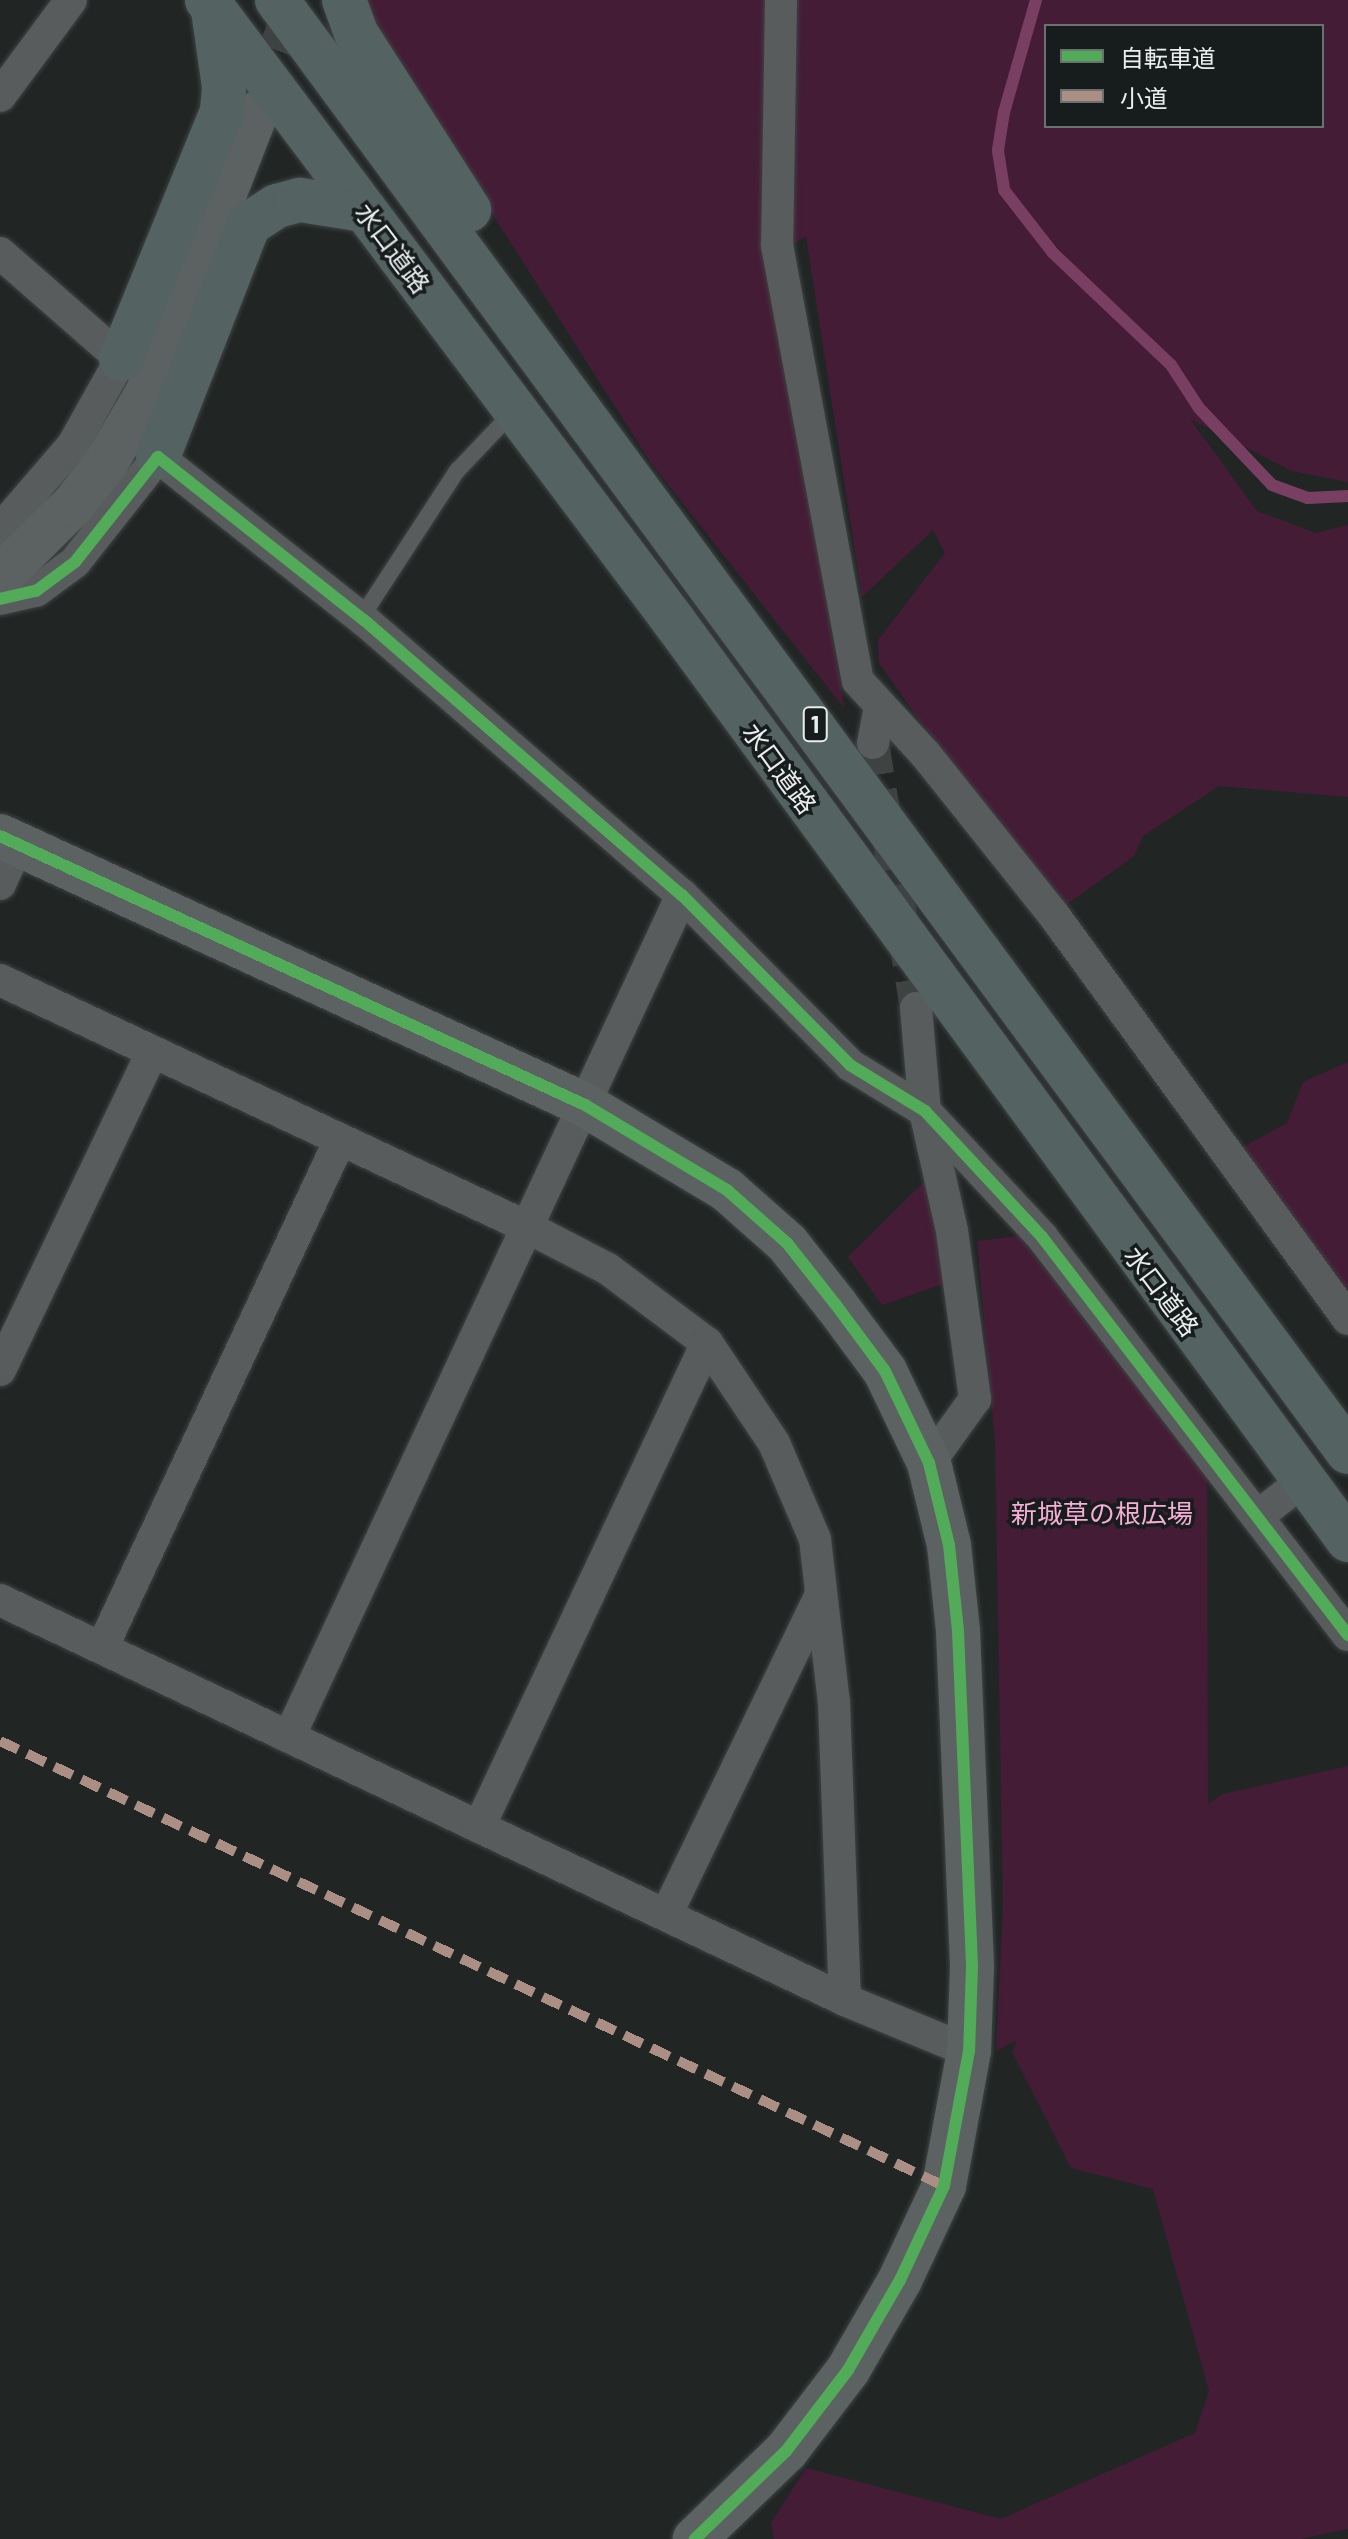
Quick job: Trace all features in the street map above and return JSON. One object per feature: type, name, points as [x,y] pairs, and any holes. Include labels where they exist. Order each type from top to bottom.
[{"type":"highway","name":"水口道路","points":[[277,0],[486,278],[1348,1452]]},
{"type":"highway","points":[[344,0],[356,33],[488,239],[486,278]]},
{"type":"highway","name":"水口道路","points":[[210,4],[515,409],[1348,1540]]},
{"type":"highway","points":[[121,359],[222,111],[224,87],[210,4]]},
{"type":"highway","points":[[158,457],[249,224],[277,206],[300,200],[364,210]]},
{"type":"street","points":[[0,96],[71,0]]},
{"type":"street","points":[[781,0],[777,245],[858,681],[926,755],[1053,914],[1348,1319]]},
{"type":"street","points":[[0,577],[73,505],[106,463],[147,393],[256,113]]},
{"type":"street","points":[[0,253],[121,359],[73,445],[0,530]]},
{"type":"street","points":[[0,599],[36,591],[75,562],[158,457],[361,618],[682,895],[850,1065],[925,1111],[1042,1237],[1348,1635]]},
{"type":"street","points":[[873,743],[880,706]]},
{"type":"street","points":[[0,884],[9,840],[585,1105],[727,1190],[787,1243],[885,1371],[929,1463],[949,1545],[958,1631],[972,1967],[969,2051],[944,2186],[900,2280],[848,2370],[786,2451],[695,2539]]},
{"type":"street","points":[[289,1737],[682,895]]},
{"type":"street","points":[[0,980],[527,1227],[608,1269],[707,1343],[774,1443],[815,1539],[819,1598],[834,1702],[845,2000]]},
{"type":"street","points":[[916,1008],[925,1111],[952,1231],[975,1399],[929,1463]]},
{"type":"street","points":[[0,1370],[152,1053]]},
{"type":"street","points":[[102,1648],[340,1140]]},
{"type":"street","points":[[479,1827],[707,1343]]},
{"type":"street","points":[[1258,1516],[1285,1495]]},
{"type":"street","points":[[667,1913],[819,1598]]},
{"type":"street","points":[[0,1600],[667,1913],[845,2000],[969,2051]]},
{"type":"lane","points":[[361,618],[457,471],[515,409]]},
{"type":"green space","points":[[356,0],[1348,0],[1348,482],[1292,471],[1190,419],[1257,511],[1316,533],[1348,525],[1348,797],[1219,786],[1143,836],[1134,856],[1063,907],[1036,887],[879,663],[878,640],[945,553],[933,530],[862,597],[806,236],[771,259],[844,708],[651,463]]},
{"type":"green space","points":[[1348,1062],[1348,1295],[1238,1150],[1287,1123],[1303,1082]]},
{"type":"green space","points":[[929,1177],[946,1283],[882,1305],[848,1257]]},
{"type":"green space","name":"新城草の根広場","points":[[1019,1236],[1207,1477],[1208,1804],[1223,1794],[1348,1766],[1348,2529],[1300,2539],[774,2539],[771,2523],[806,2468],[1001,2519],[1195,2433],[1209,2391],[1153,2189],[1071,2168],[1012,2052],[1017,2040],[996,2051],[1003,1904],[995,1442],[977,1241]]},
{"type":"waterway","points":[[1036,0],[1004,112],[998,151],[1004,190],[1053,253],[1171,365],[1199,408],[1272,485],[1308,498],[1348,496]]},
{"type":"tunnel","points":[[256,113],[300,0]]},
{"type":"tunnel","points":[[873,743],[916,1008]]},
{"type":"marked path","points":[[0,1741],[944,2186]]},
{"type":"cycle path","points":[[0,599],[36,591],[75,562],[158,457],[364,620],[682,895],[850,1065],[925,1111],[1042,1237],[1348,1635]]},
{"type":"cycle path","points":[[0,836],[585,1105],[727,1190],[787,1243],[885,1371],[929,1463],[949,1545],[958,1631],[972,1967],[969,2051],[944,2186],[900,2280],[848,2370],[786,2451],[695,2539]]}]
